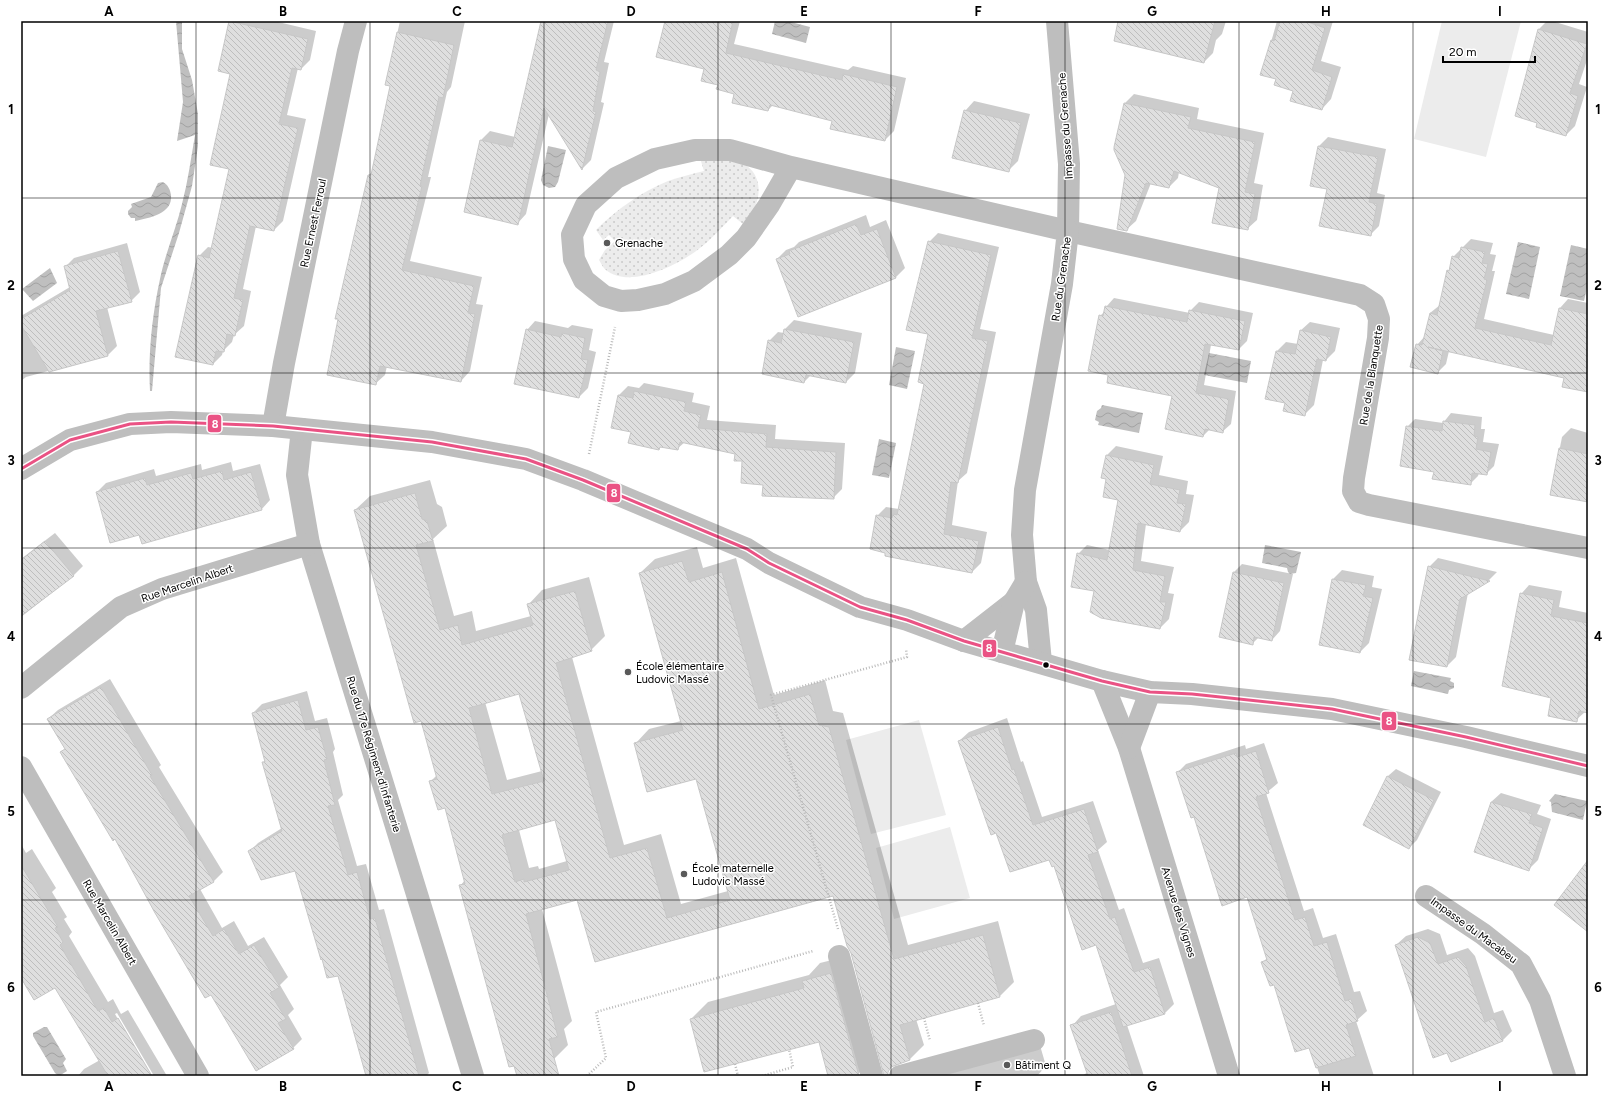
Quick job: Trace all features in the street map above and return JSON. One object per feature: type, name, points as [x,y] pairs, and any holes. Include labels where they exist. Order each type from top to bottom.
[{"type":"street","name":"Rue Ernest Ferroul","points":[[273,426],[284,363],[348,51],[356,21]]},
{"type":"street","name":"Impasse du Grenache","points":[[1057,21],[1069,164],[1068,231]]},
{"type":"street","name":"Rue du Grenache","points":[[791,167],[769,205],[746,238],[729,255],[694,281],[665,294],[638,300],[621,301],[604,296],[584,280],[574,259],[572,235],[586,206],[616,178],[655,159],[695,150],[730,150],[791,167],[1068,231],[1062,284],[1025,490],[1022,535],[1026,582],[1036,610],[1041,662]]},
{"type":"street","name":"Rue de la Blanquette","points":[[1068,231],[1360,295],[1374,304],[1379,319],[1378,338],[1354,478],[1353,491],[1359,502],[1588,548]]},
{"type":"street","points":[[21,469],[70,440],[130,424],[171,422],[273,426],[459,446],[526,459],[583,480],[747,549],[769,563],[860,607],[907,620],[964,641],[1002,652],[1150,692],[1192,694],[1332,710],[1466,737],[1588,766]]},
{"type":"street","name":"Rue du 17e Régiment d'Infanterie","points":[[302,429],[297,475],[308,544],[473,1076]]},
{"type":"street","name":"Rue Marcelin Albert","points":[[21,688],[121,607],[162,589],[308,544]]},
{"type":"street","points":[[1002,652],[1014,602],[1026,582]]},
{"type":"street","points":[[964,641],[1014,602]]},
{"type":"street","name":"Avenue des Vignes","points":[[1102,680],[1129,748],[1229,1076]]},
{"type":"street","points":[[1129,748],[1150,692]]},
{"type":"street","name":"Rue Marcelin Albert","points":[[21,767],[198,1076]]},
{"type":"street","name":"Impasse du Macabeu","points":[[1426,896],[1483,934],[1521,964],[1540,1000],[1565,1076]]},
{"type":"street","points":[[829,953],[872,1076]]},
{"type":"street","points":[[902,1076],[1034,1040]]},
{"type":"path","points":[[583,480],[621,301]]},
{"type":"path","points":[[840,935],[771,695],[907,657],[905,642]]},
{"type":"path","points":[[587,1076],[606,1058],[596,1012],[829,953]]},
{"type":"path","points":[[762,1076],[793,1067],[789,1049]]},
{"type":"path","points":[[735,1064],[738,1076]]},
{"type":"shaded area","points":[[1442,21],[1521,21],[1486,157],[1414,139]]},
{"type":"shaded area","points":[[700,158],[734,160],[749,167],[754,173],[758,186],[757,201],[753,211],[743,224],[733,216],[709,241],[700,248],[680,261],[654,272],[641,276],[628,277],[616,275],[605,269],[599,260],[605,250],[615,241],[609,235],[603,240],[596,230],[612,215],[648,190],[668,181],[704,171]]},
{"type":"shaded area","points":[[919,720],[946,815],[871,834],[846,740]]},
{"type":"shaded area","points":[[950,827],[970,898],[894,919],[876,848]]},
{"type":"water","points":[[176,21],[182,21],[182,49],[192,80],[198,114],[198,146],[192,186],[179,233],[161,288],[152,391],[150,391],[150,349],[157,293],[162,270],[184,195],[195,135],[177,141],[183,102]]},
{"type":"water","points":[[775,21],[787,21],[810,27],[806,43],[772,34]]},
{"type":"water","points":[[548,146],[566,150],[558,182],[555,187],[549,188],[543,185],[541,180]]},
{"type":"water","points":[[163,182],[171,193],[171,201],[168,207],[159,214],[153,216],[135,221],[135,218],[131,218],[128,211],[132,207],[131,204],[151,197],[158,183]]},
{"type":"water","points":[[1518,242],[1540,247],[1529,299],[1506,294]]},
{"type":"water","points":[[1571,245],[1588,249],[1588,283],[1584,301],[1560,296]]},
{"type":"water","points":[[50,268],[57,283],[33,301],[22,289]]},
{"type":"water","points":[[896,347],[915,351],[907,389],[889,385]]},
{"type":"water","points":[[1209,353],[1251,361],[1247,383],[1204,375]]},
{"type":"water","points":[[1102,405],[1143,413],[1139,433],[1098,425],[1099,422],[1095,420],[1097,411]]},
{"type":"water","points":[[879,439],[896,443],[889,478],[872,475]]},
{"type":"water","points":[[1265,545],[1301,552],[1296,573],[1290,574],[1287,568],[1262,563]]},
{"type":"water","points":[[1414,671],[1451,678],[1450,681],[1454,683],[1454,688],[1449,690],[1448,694],[1411,686]]},
{"type":"water","points":[[1555,794],[1587,801],[1583,820],[1552,812],[1551,802],[1549,801]]},
{"type":"water","points":[[47,1027],[66,1059],[63,1063],[67,1071],[59,1076],[55,1073],[33,1036],[33,1033]]},
{"type":"building","points":[[229,21],[308,39],[301,70],[292,68],[279,124],[298,128],[274,231],[250,226],[234,298],[243,300],[235,336],[227,334],[224,352],[216,351],[213,365],[175,357],[198,255],[209,258],[229,169],[210,165],[230,74],[218,71]]},
{"type":"building","points":[[541,21],[608,21],[596,70],[600,72],[593,111],[596,112],[582,170],[544,108],[518,225],[464,212],[480,140],[512,147]]},
{"type":"building","points":[[665,21],[733,21],[726,53],[842,80],[843,74],[897,87],[885,141],[830,129],[832,121],[770,105],[768,111],[732,103],[734,94],[716,89],[718,85],[701,81],[704,69],[656,57]]},
{"type":"building","points":[[1118,21],[1215,21],[1204,63],[1114,41]]},
{"type":"building","points":[[1280,21],[1305,21],[1325,28],[1312,70],[1332,77],[1322,110],[1290,101],[1293,91],[1274,85],[1276,79],[1260,75],[1271,40],[1274,41]]},
{"type":"building","points":[[1538,29],[1587,44],[1570,93],[1578,96],[1566,136],[1536,127],[1537,123],[1515,116]]},
{"type":"building","points":[[397,32],[454,45],[443,98],[439,97],[420,186],[422,186],[402,270],[474,286],[468,313],[475,314],[461,382],[380,366],[376,385],[327,375],[338,319],[335,319],[368,175],[371,175],[390,86],[385,85]]},
{"type":"building","points":[[1124,103],[1191,117],[1188,128],[1255,142],[1245,192],[1255,194],[1248,230],[1212,223],[1219,188],[1174,171],[1169,188],[1146,183],[1127,231],[1117,229],[1125,175],[1114,147]]},
{"type":"building","points":[[964,110],[1021,123],[1009,172],[952,158]]},
{"type":"building","points":[[1318,146],[1378,157],[1369,202],[1377,204],[1371,236],[1319,226],[1327,189],[1310,186]]},
{"type":"building","points":[[856,224],[861,235],[877,229],[896,278],[798,317],[776,259],[790,254],[789,251]]},
{"type":"building","points":[[928,241],[991,255],[972,338],[988,341],[958,483],[951,482],[944,534],[979,541],[972,573],[885,556],[885,553],[870,549],[876,515],[892,518],[893,514],[897,515],[924,384],[918,382],[928,334],[906,330]]},
{"type":"building","points":[[1461,247],[1485,252],[1482,263],[1488,264],[1484,279],[1487,280],[1475,328],[1551,345],[1559,308],[1588,314],[1588,392],[1562,387],[1564,378],[1428,347],[1443,351],[1438,374],[1410,367],[1416,344],[1422,345],[1430,313],[1437,315],[1447,270],[1449,271],[1452,256],[1459,258]]},
{"type":"building","points":[[118,251],[132,302],[96,311],[108,356],[49,372],[21,325],[21,319],[70,290],[64,266]]},
{"type":"building","points":[[1105,306],[1187,322],[1189,310],[1245,321],[1239,350],[1205,344],[1196,393],[1229,399],[1223,433],[1205,429],[1203,437],[1165,429],[1172,396],[1107,383],[1108,375],[1088,371],[1099,315],[1103,316]]},
{"type":"building","points":[[526,329],[561,337],[562,333],[585,338],[581,359],[588,360],[579,398],[514,384]]},
{"type":"building","points":[[784,329],[854,342],[846,383],[806,375],[804,383],[762,374],[768,340],[781,343]]},
{"type":"building","points":[[1300,330],[1331,337],[1326,361],[1317,359],[1305,416],[1283,411],[1285,403],[1265,399],[1276,351],[1295,354]]},
{"type":"building","points":[[634,391],[686,402],[684,411],[701,415],[698,428],[767,434],[766,447],[836,452],[834,499],[762,496],[763,485],[741,483],[742,461],[734,461],[735,454],[680,442],[678,450],[660,447],[659,450],[628,443],[631,432],[611,428],[618,395],[633,398]]},
{"type":"building","points":[[1443,421],[1475,425],[1474,436],[1478,437],[1476,449],[1491,452],[1487,475],[1472,473],[1471,485],[1432,479],[1434,472],[1400,466],[1406,426],[1442,431]]},
{"type":"building","points":[[1559,448],[1588,454],[1588,502],[1550,495]]},
{"type":"building","points":[[1106,455],[1154,465],[1150,484],[1180,490],[1177,503],[1186,504],[1180,532],[1138,523],[1133,570],[1165,576],[1160,602],[1166,602],[1160,629],[1101,618],[1090,612],[1094,591],[1071,587],[1077,553],[1107,560],[1118,500],[1103,497],[1106,479],[1101,478]]},
{"type":"building","points":[[222,471],[224,480],[251,472],[262,510],[142,544],[139,535],[110,543],[96,492],[145,478],[147,485],[191,473],[193,479]]},
{"type":"building","points":[[415,493],[422,519],[427,521],[433,541],[416,545],[440,630],[458,625],[462,645],[533,625],[527,604],[575,591],[592,651],[556,663],[610,858],[647,848],[667,918],[730,900],[696,779],[647,792],[634,743],[683,730],[639,573],[682,561],[689,582],[722,572],[759,709],[810,694],[819,725],[829,727],[894,959],[983,935],[1000,997],[900,1025],[910,1060],[891,1067],[888,1072],[888,1076],[884,1076],[851,953],[847,946],[833,896],[595,962],[577,900],[526,914],[558,1037],[549,1039],[559,1076],[517,1076],[514,1066],[509,1067],[459,885],[465,884],[445,808],[438,810],[429,781],[437,779],[421,721],[414,723],[354,510]],"holes":[[[519,694],[544,781],[492,794],[469,708]],[[555,820],[569,870],[524,882],[524,879],[515,882],[502,835]]]},
{"type":"building","points":[[45,541],[74,576],[21,616],[21,560]]},
{"type":"building","points":[[1428,566],[1490,581],[1460,599],[1447,667],[1409,660]]},
{"type":"building","points":[[1233,572],[1284,583],[1272,641],[1254,637],[1253,645],[1219,637]]},
{"type":"building","points":[[1332,579],[1366,585],[1363,596],[1373,598],[1360,653],[1319,645]]},
{"type":"building","points":[[1520,593],[1554,600],[1551,616],[1588,623],[1588,713],[1579,711],[1577,722],[1548,716],[1551,698],[1502,686]]},
{"type":"building","points":[[101,687],[152,775],[150,776],[214,882],[189,896],[213,936],[224,929],[239,954],[254,945],[280,987],[270,993],[286,1019],[278,1023],[294,1049],[256,1071],[211,995],[205,998],[155,913],[115,839],[113,841],[60,752],[65,749],[47,719]]},
{"type":"building","points":[[298,700],[306,730],[318,727],[327,759],[324,760],[335,805],[328,806],[348,875],[357,872],[370,919],[375,918],[419,1076],[366,1076],[338,976],[327,978],[295,871],[261,880],[248,851],[282,831],[262,762],[265,762],[252,713]]},
{"type":"building","points":[[998,727],[1012,770],[1014,769],[1033,825],[1084,809],[1098,852],[1088,855],[1110,919],[1115,917],[1134,972],[1150,967],[1165,1014],[1123,1027],[1096,945],[1082,950],[1054,866],[1052,867],[1049,860],[1010,872],[996,833],[991,835],[958,741]]},
{"type":"building","points":[[1256,751],[1269,793],[1256,797],[1295,920],[1305,917],[1314,946],[1327,942],[1345,1001],[1351,999],[1358,1021],[1346,1025],[1356,1056],[1316,1068],[1309,1048],[1295,1052],[1274,985],[1270,986],[1261,962],[1267,960],[1247,897],[1222,906],[1194,817],[1191,818],[1176,772],[1236,753],[1237,757]]},
{"type":"building","points":[[1387,776],[1434,800],[1409,849],[1363,825]]},
{"type":"building","points":[[1491,802],[1532,814],[1529,823],[1543,828],[1529,871],[1474,852]]},
{"type":"building","points":[[1588,860],[1588,932],[1554,905]]},
{"type":"building","points":[[21,865],[58,927],[55,928],[63,942],[60,945],[98,1011],[104,1008],[112,1022],[118,1018],[152,1076],[108,1076],[55,988],[34,1000],[21,978]]},
{"type":"building","points":[[1418,937],[1430,943],[1438,964],[1458,957],[1466,966],[1485,1022],[1494,1018],[1503,1041],[1451,1062],[1447,1053],[1433,1058],[1395,945]]},
{"type":"building","points":[[831,973],[859,1076],[828,1076],[819,1042],[704,1072],[690,1019],[804,988],[802,981]]},
{"type":"building","points":[[1111,1012],[1132,1076],[1088,1076],[1070,1025]]},
{"type":"transit line","name":"8","points":[[21,469],[70,440],[130,424],[171,422],[273,426],[432,442],[526,459],[583,480],[747,549],[769,563],[860,607],[907,620],[964,641],[1102,681],[1150,692],[1192,694],[1332,709],[1466,737],[1588,766]]},
{"type":"place","name":"Grenache","points":[[607,243]]},
{"type":"place","name":"École élémentaire Ludovic Massé","points":[[628,672]]},
{"type":"place","name":"École maternelle Ludovic Massé","points":[[684,874]]},
{"type":"place","name":"Bâtiment Q","points":[[1007,1065]]}]
